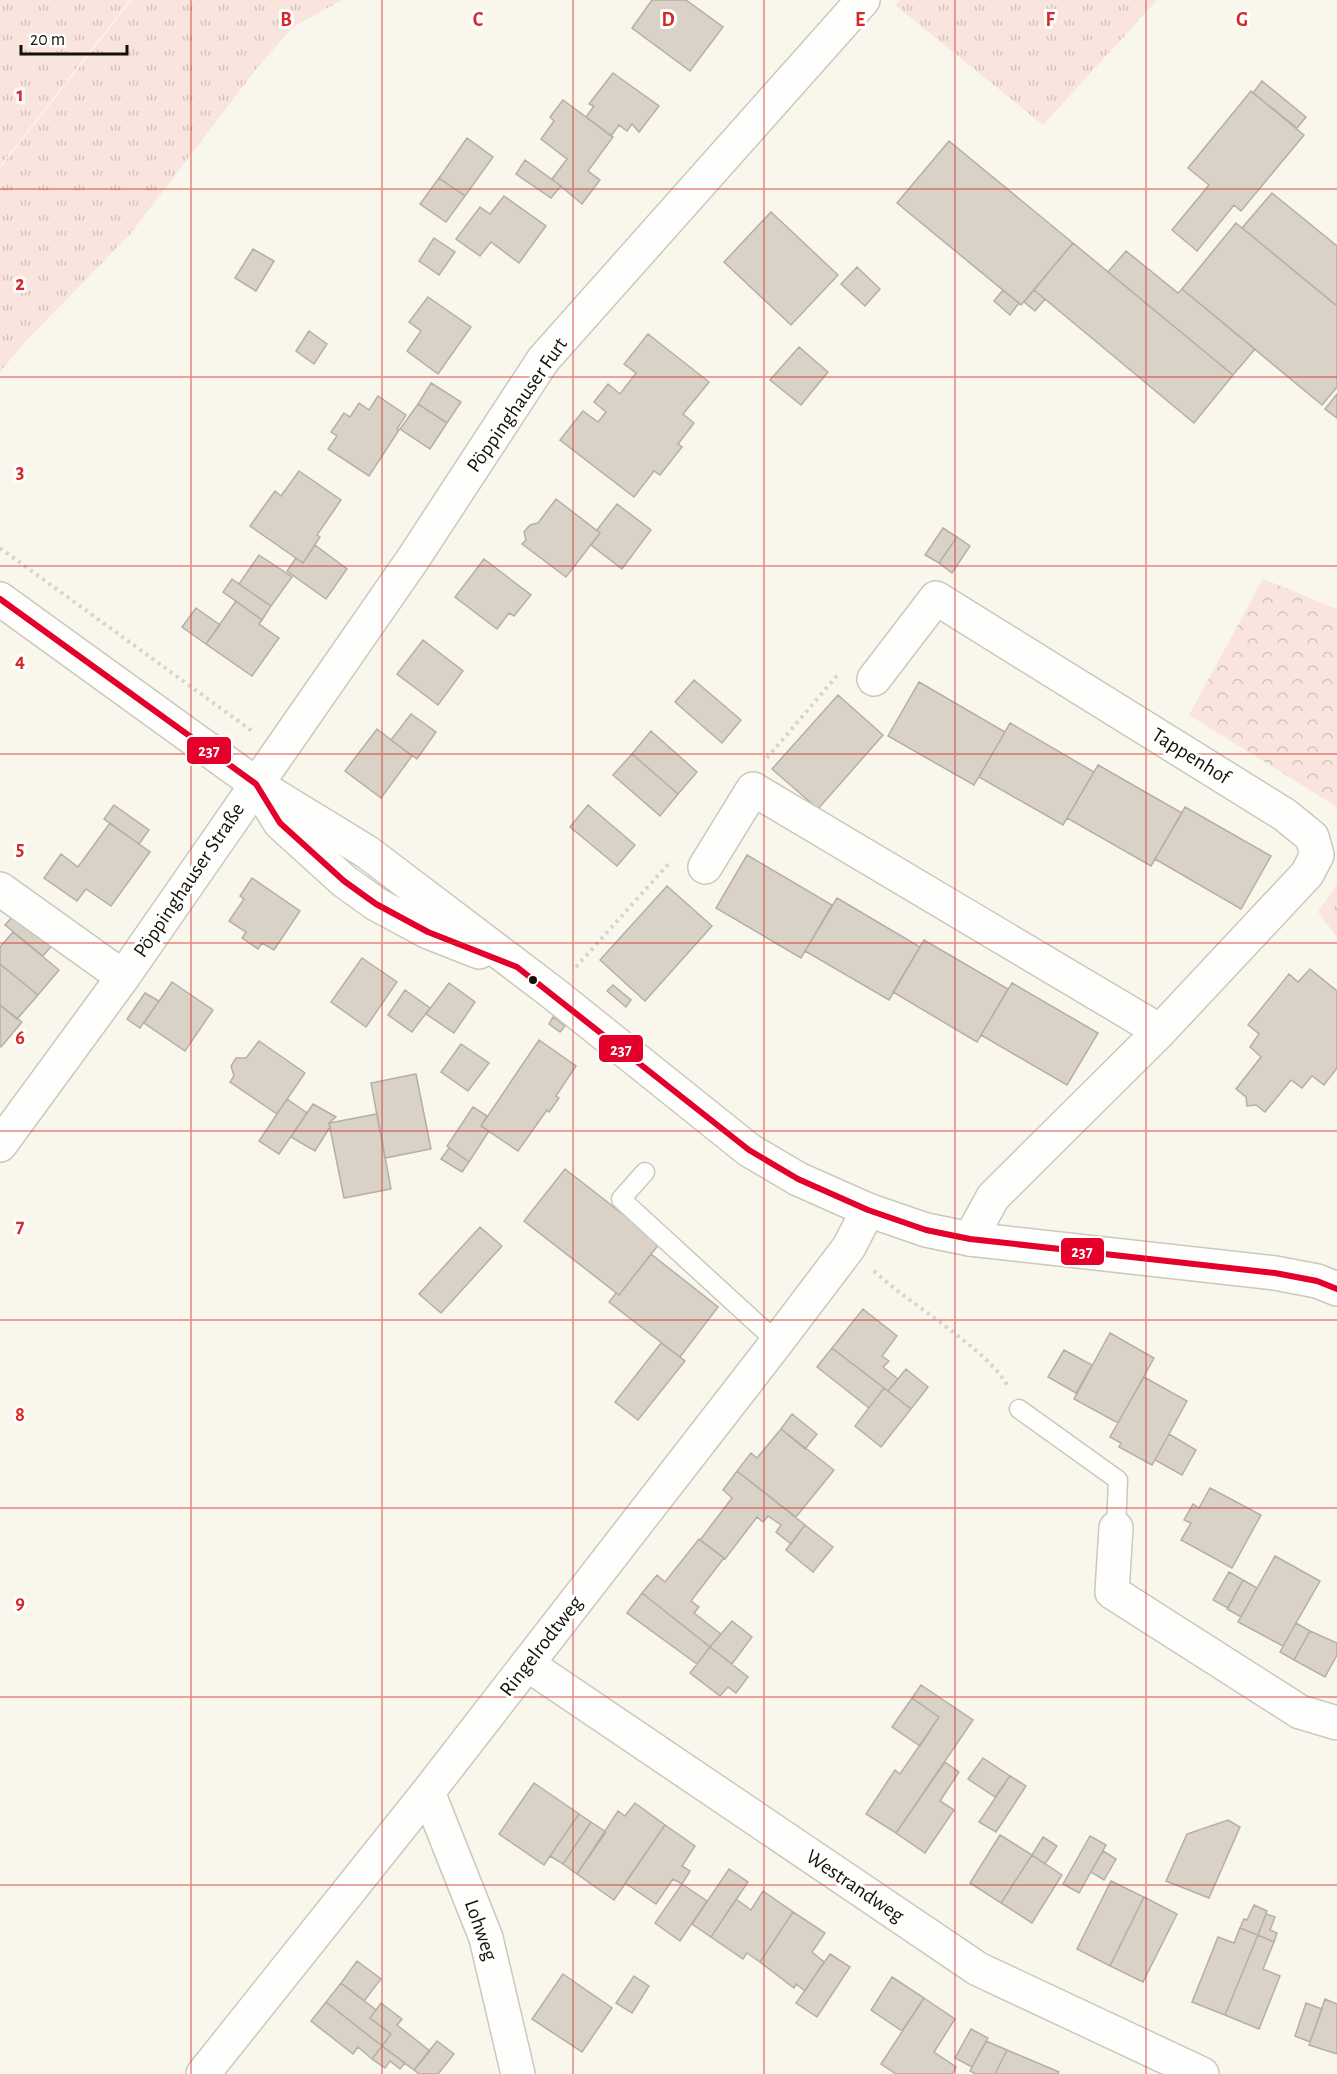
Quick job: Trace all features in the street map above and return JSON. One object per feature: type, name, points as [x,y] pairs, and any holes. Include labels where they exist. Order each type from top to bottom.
[{"type":"street","name":"Pöppinghauser Furt","points":[[256,784],[413,559],[543,360],[862,0]]},
{"type":"street","name":"Pöppinghauser Straße","points":[[0,598],[256,784],[367,852],[553,993],[749,1150],[798,1179],[868,1210],[926,1230],[970,1239],[1275,1273],[1317,1281],[1337,1289]]},
{"type":"street","name":"Tappenhof","points":[[874,679],[936,598],[1285,814],[1312,837],[1317,855],[1307,874],[1160,1031],[993,1197],[970,1239]]},
{"type":"street","name":"Pöppinghauser Straße","points":[[3,1133],[123,977],[256,784]]},
{"type":"street","points":[[705,867],[753,789],[1160,1031]]},
{"type":"street","name":"Pöppinghauser Straße","points":[[0,889],[123,977]]},
{"type":"street","name":"Ringelrodtweg","points":[[203,2074],[428,1792],[777,1342],[849,1247],[868,1210]]},
{"type":"street","points":[[1116,1528],[1112,1592],[1300,1712],[1337,1723]]},
{"type":"street","name":"Westrandweg","points":[[527,1664],[978,1969],[1202,2074]]},
{"type":"street","name":"Lohweg","points":[[428,1792],[486,1938],[518,2074]]},
{"type":"lane","points":[[645,1172],[621,1199],[777,1342]]},
{"type":"lane","points":[[1019,1409],[1118,1480],[1116,1528]]},
{"type":"path","points":[[0,548],[278,750]]},
{"type":"path","points":[[753,789],[754,774],[846,664],[874,679]]},
{"type":"path","points":[[553,993],[679,851],[705,867]]},
{"type":"path","points":[[849,1247],[886,1283],[981,1356],[1005,1379],[1019,1409]]},
{"type":"green space","points":[[0,0],[130,0],[0,166]]},
{"type":"green space","points":[[132,0],[342,0],[293,27],[257,68],[131,233],[26,341],[0,372],[0,168]]},
{"type":"green space","points":[[901,0],[1157,0],[1043,125],[895,5]]},
{"type":"green space","points":[[1263,579],[1337,609],[1337,807],[1189,715]]},
{"type":"green space","points":[[1337,884],[1337,937],[1318,912]]},
{"type":"building","points":[[652,0],[686,0],[723,27],[690,71],[632,28]]},
{"type":"building","points":[[613,73],[659,106],[639,132],[632,124],[627,131],[619,125],[611,136],[586,117],[594,106],[589,104]]},
{"type":"building","points":[[1262,81],[1306,117],[1297,128],[1253,93]]},
{"type":"building","points":[[1251,91],[1304,135],[1241,211],[1234,205],[1197,251],[1172,230],[1209,185],[1188,168]]},
{"type":"building","points":[[563,100],[613,137],[588,171],[600,180],[582,204],[552,179],[567,159],[541,139],[554,121],[550,117]]},
{"type":"building","points":[[467,138],[493,157],[465,196],[439,178]]},
{"type":"building","points":[[949,141],[1073,243],[1021,305],[897,203]]},
{"type":"building","points":[[525,160],[561,186],[551,198],[516,174]]},
{"type":"building","points":[[439,178],[465,196],[446,222],[420,204]]},
{"type":"building","points":[[1272,193],[1337,246],[1337,306],[1242,228]]},
{"type":"building","points":[[504,196],[546,226],[519,263],[491,242],[480,256],[456,239],[480,207],[490,214]]},
{"type":"building","points":[[771,212],[838,275],[791,325],[724,262]]},
{"type":"building","points":[[1236,223],[1337,306],[1337,387],[1322,405],[1182,289]]},
{"type":"building","points":[[434,238],[455,252],[439,275],[419,261]]},
{"type":"building","points":[[1073,243],[1233,375],[1194,423],[1034,290]]},
{"type":"building","points":[[253,249],[274,261],[256,291],[235,278]]},
{"type":"building","points":[[1126,251],[1178,293],[1182,289],[1255,349],[1233,375],[1108,272]]},
{"type":"building","points":[[857,267],[880,289],[865,306],[841,284]]},
{"type":"building","points":[[1003,290],[1019,303],[1010,315],[994,301]]},
{"type":"building","points":[[1034,290],[1045,299],[1035,311],[1024,302]]},
{"type":"building","points":[[428,297],[471,327],[438,374],[407,351],[421,331],[409,322]]},
{"type":"building","points":[[309,331],[327,344],[314,364],[296,351]]},
{"type":"building","points":[[648,334],[709,382],[683,414],[694,423],[678,444],[682,447],[660,475],[654,471],[634,497],[560,440],[583,411],[598,422],[606,412],[594,402],[608,384],[620,394],[636,373],[624,364]]},
{"type":"building","points":[[799,347],[828,372],[801,405],[770,380]]},
{"type":"building","points":[[431,383],[461,402],[447,423],[418,404]]},
{"type":"building","points":[[1337,394],[1337,418],[1325,409]]},
{"type":"building","points":[[378,396],[406,415],[369,476],[328,449],[337,436],[331,432],[344,413],[350,417],[359,403],[369,410]]},
{"type":"building","points":[[418,404],[447,423],[430,449],[400,429]]},
{"type":"building","points":[[299,471],[341,500],[317,535],[320,537],[303,563],[250,526],[275,491],[281,496]]},
{"type":"building","points":[[556,499],[600,533],[566,577],[522,544],[526,540],[524,532],[530,525],[538,523]]},
{"type":"building","points":[[617,504],[651,530],[622,569],[591,545],[600,533],[597,530]]},
{"type":"building","points":[[943,528],[957,537],[939,563],[925,555]]},
{"type":"building","points":[[957,537],[970,546],[952,573],[939,563]]},
{"type":"building","points":[[315,545],[347,569],[326,599],[287,571],[296,558],[303,563]]},
{"type":"building","points":[[259,555],[292,577],[271,606],[239,584]]},
{"type":"building","points":[[484,559],[531,595],[514,616],[509,613],[497,629],[455,597]]},
{"type":"building","points":[[232,579],[271,606],[262,620],[223,592]]},
{"type":"building","points":[[236,601],[262,620],[259,624],[279,638],[252,676],[206,644]]},
{"type":"building","points":[[196,608],[220,625],[206,644],[182,627]]},
{"type":"building","points":[[423,640],[463,671],[438,705],[397,674]]},
{"type":"building","points":[[694,680],[741,720],[722,743],[675,702]]},
{"type":"building","points":[[919,682],[1005,732],[974,785],[888,736]]},
{"type":"building","points":[[838,695],[883,735],[818,809],[772,769]]},
{"type":"building","points":[[411,714],[436,732],[417,759],[391,740]]},
{"type":"building","points":[[1010,723],[1094,772],[1063,825],[979,777]]},
{"type":"building","points":[[377,729],[412,756],[381,798],[345,771]]},
{"type":"building","points":[[651,731],[697,772],[678,794],[632,754]]},
{"type":"building","points":[[632,754],[678,794],[660,816],[613,775]]},
{"type":"building","points":[[1098,765],[1182,813],[1151,866],[1067,818]]},
{"type":"building","points":[[114,805],[149,830],[139,844],[104,819]]},
{"type":"building","points":[[588,805],[635,845],[617,866],[570,827]]},
{"type":"building","points":[[1185,807],[1271,856],[1241,909],[1155,859]]},
{"type":"building","points":[[110,823],[150,852],[111,906],[86,889],[77,901],[44,878],[61,854],[78,867]]},
{"type":"building","points":[[747,855],[832,905],[801,958],[716,908]]},
{"type":"building","points":[[252,878],[300,911],[274,950],[262,943],[258,949],[242,938],[246,932],[229,921],[244,899],[240,896]]},
{"type":"building","points":[[667,886],[712,926],[645,1001],[600,960]]},
{"type":"building","points":[[837,898],[920,947],[889,1000],[805,951]]},
{"type":"building","points":[[15,914],[53,944],[43,956],[5,925]]},
{"type":"building","points":[[13,932],[59,970],[38,995],[0,964],[0,947]]},
{"type":"building","points":[[924,940],[1008,989],[977,1042],[893,992]]},
{"type":"building","points":[[362,958],[397,982],[366,1027],[331,1002]]},
{"type":"building","points":[[0,964],[38,995],[17,1019],[0,1005]]},
{"type":"building","points":[[1310,969],[1337,991],[1337,1068],[1324,1085],[1312,1076],[1302,1088],[1291,1080],[1265,1112],[1256,1105],[1247,1106],[1246,1097],[1236,1089],[1261,1057],[1250,1047],[1259,1034],[1248,1025],[1289,974],[1298,982]]},
{"type":"building","points":[[172,982],[213,1010],[185,1051],[144,1023]]},
{"type":"building","points":[[449,983],[475,1002],[454,1033],[426,1014]]},
{"type":"building","points":[[1012,983],[1098,1033],[1067,1085],[981,1035]]},
{"type":"building","points":[[613,985],[631,1000],[626,1007],[607,991]]},
{"type":"building","points":[[405,990],[430,1008],[412,1032],[388,1015]]},
{"type":"building","points":[[145,993],[159,1001],[140,1028],[127,1019]]},
{"type":"building","points":[[0,1005],[22,1022],[1,1047],[0,1046]]},
{"type":"building","points":[[553,1017],[565,1026],[560,1032],[549,1024]]},
{"type":"building","points":[[539,1040],[576,1066],[556,1096],[559,1098],[549,1112],[547,1110],[518,1151],[481,1126]]},
{"type":"building","points":[[259,1041],[305,1073],[277,1114],[230,1082],[234,1076],[231,1066],[236,1058],[246,1058]]},
{"type":"building","points":[[461,1044],[489,1063],[468,1091],[441,1072]]},
{"type":"building","points":[[416,1074],[431,1149],[385,1158],[371,1083]]},
{"type":"building","points":[[287,1099],[307,1113],[279,1154],[259,1141]]},
{"type":"building","points":[[313,1104],[336,1117],[329,1123],[330,1127],[315,1151],[291,1137]]},
{"type":"building","points":[[473,1107],[487,1116],[481,1126],[489,1131],[469,1162],[447,1146]]},
{"type":"building","points":[[377,1114],[391,1189],[344,1198],[329,1123]]},
{"type":"building","points":[[449,1148],[469,1162],[462,1172],[441,1159]]},
{"type":"building","points":[[565,1169],[660,1243],[619,1295],[524,1221]]},
{"type":"building","points":[[480,1227],[502,1246],[441,1313],[419,1294]]},
{"type":"building","points":[[651,1254],[718,1307],[680,1357],[609,1302],[616,1293],[619,1295]]},
{"type":"building","points":[[863,1309],[897,1336],[882,1356],[889,1361],[883,1367],[898,1379],[888,1391],[832,1348]]},
{"type":"building","points":[[1110,1333],[1154,1358],[1118,1423],[1074,1399]]},
{"type":"building","points":[[661,1343],[685,1361],[638,1420],[615,1402]]},
{"type":"building","points":[[832,1348],[884,1388],[869,1408],[817,1367]]},
{"type":"building","points":[[1064,1350],[1092,1365],[1076,1393],[1048,1377]]},
{"type":"building","points":[[906,1369],[928,1387],[911,1409],[888,1391]]},
{"type":"building","points":[[1144,1377],[1187,1401],[1152,1465],[1119,1447],[1121,1443],[1110,1437]]},
{"type":"building","points":[[884,1388],[911,1409],[881,1447],[855,1426]]},
{"type":"building","points":[[792,1414],[817,1434],[805,1449],[781,1429]]},
{"type":"building","points":[[781,1429],[834,1470],[796,1517],[737,1471],[751,1453],[757,1458]]},
{"type":"building","points":[[1169,1434],[1196,1450],[1182,1475],[1155,1460]]},
{"type":"building","points":[[737,1471],[805,1525],[791,1544],[776,1532],[781,1525],[768,1516],[763,1522],[757,1517],[725,1559],[700,1540],[732,1498],[723,1490]]},
{"type":"building","points":[[1210,1488],[1261,1515],[1232,1568],[1181,1540],[1191,1523],[1184,1520],[1193,1504],[1199,1508]]},
{"type":"building","points":[[805,1525],[833,1547],[813,1572],[786,1550]]},
{"type":"building","points":[[699,1539],[724,1558],[691,1601],[699,1607],[694,1613],[721,1634],[710,1647],[642,1593],[657,1575],[665,1582]]},
{"type":"building","points":[[1275,1556],[1320,1581],[1283,1646],[1238,1622]]},
{"type":"building","points":[[1229,1572],[1243,1580],[1228,1608],[1213,1600]]},
{"type":"building","points":[[1243,1580],[1257,1588],[1241,1617],[1227,1609]]},
{"type":"building","points":[[642,1593],[710,1647],[697,1664],[627,1613]]},
{"type":"building","points":[[732,1621],[752,1637],[732,1664],[710,1647]]},
{"type":"building","points":[[1296,1623],[1310,1631],[1294,1660],[1280,1652]]},
{"type":"building","points":[[1310,1631],[1337,1643],[1337,1655],[1325,1677],[1294,1660]]},
{"type":"building","points":[[710,1647],[748,1677],[736,1693],[728,1687],[720,1696],[690,1673]]},
{"type":"building","points":[[921,1685],[973,1720],[896,1833],[866,1814],[895,1770],[900,1774],[939,1717],[912,1698]]},
{"type":"building","points":[[912,1698],[939,1717],[920,1746],[892,1727]]},
{"type":"building","points":[[983,1758],[1010,1776],[995,1797],[968,1779]]},
{"type":"building","points":[[945,1762],[959,1772],[940,1801],[954,1810],[925,1853],[896,1833]]},
{"type":"building","points":[[1010,1776],[1026,1786],[996,1832],[979,1822]]},
{"type":"building","points":[[534,1783],[579,1814],[544,1865],[499,1834]]},
{"type":"building","points":[[635,1803],[665,1825],[614,1900],[577,1874],[618,1811],[625,1816]]},
{"type":"building","points":[[579,1814],[591,1822],[563,1864],[550,1856]]},
{"type":"building","points":[[1228,1820],[1240,1827],[1209,1898],[1166,1881],[1187,1834]]},
{"type":"building","points":[[591,1822],[606,1832],[577,1874],[563,1864]]},
{"type":"building","points":[[665,1825],[695,1846],[682,1866],[690,1871],[682,1884],[673,1879],[656,1904],[625,1883]]},
{"type":"building","points":[[1000,1835],[1032,1855],[1001,1903],[970,1883]]},
{"type":"building","points":[[1090,1836],[1106,1845],[1079,1893],[1063,1884]]},
{"type":"building","points":[[1043,1837],[1057,1846],[1045,1864],[1032,1855]]},
{"type":"building","points":[[1103,1851],[1116,1859],[1104,1880],[1091,1872]]},
{"type":"building","points":[[1032,1855],[1062,1875],[1032,1923],[1001,1903]]},
{"type":"building","points":[[729,1869],[748,1882],[711,1937],[692,1924]]},
{"type":"building","points":[[1111,1881],[1144,1897],[1110,1966],[1077,1949]]},
{"type":"building","points":[[682,1884],[707,1901],[680,1941],[655,1923]]},
{"type":"building","points":[[763,1891],[793,1912],[760,1962],[747,1953],[743,1959],[711,1937],[736,1899],[751,1910]]},
{"type":"building","points":[[1144,1897],[1177,1914],[1143,1982],[1110,1966]]},
{"type":"building","points":[[1254,1905],[1267,1911],[1258,1935],[1240,1928],[1244,1919],[1247,1920]]},
{"type":"building","points":[[793,1912],[825,1933],[812,1952],[824,1962],[805,1991],[796,1984],[794,1988],[760,1962]]},
{"type":"building","points":[[1266,1914],[1275,1917],[1270,1930],[1277,1933],[1274,1942],[1258,1935]]},
{"type":"building","points":[[1240,1928],[1258,1935],[1225,2015],[1192,2002],[1218,1937],[1234,1943]]},
{"type":"building","points":[[1258,1935],[1274,1942],[1263,1969],[1280,1976],[1259,2029],[1225,2015]]},
{"type":"building","points":[[830,1954],[850,1967],[817,2017],[796,2003]]},
{"type":"building","points":[[357,1961],[381,1979],[364,2001],[341,1983]]},
{"type":"building","points":[[563,1974],[612,2008],[582,2052],[532,2019]]},
{"type":"building","points":[[634,1976],[649,1986],[632,2013],[616,2003]]},
{"type":"building","points":[[892,1977],[924,1998],[902,2031],[871,2010]]},
{"type":"building","points":[[341,1983],[376,2010],[370,2018],[391,2034],[382,2046],[326,2002]]},
{"type":"building","points":[[924,1998],[955,2019],[934,2052],[956,2067],[952,2074],[896,2074],[881,2064]]},
{"type":"building","points":[[1325,1999],[1337,2004],[1337,2054],[1309,2045]]},
{"type":"building","points":[[326,2002],[382,2046],[372,2059],[358,2047],[353,2054],[311,2021]]},
{"type":"building","points":[[381,2003],[402,2019],[397,2025],[430,2051],[414,2070],[382,2046],[391,2034],[370,2018]]},
{"type":"building","points":[[1306,2003],[1322,2009],[1310,2042],[1295,2036]]},
{"type":"building","points":[[971,2029],[988,2038],[972,2067],[955,2058]]},
{"type":"building","points":[[437,2041],[454,2054],[438,2074],[419,2074],[414,2070]]},
{"type":"building","points":[[986,2041],[1007,2050],[995,2074],[976,2074],[970,2071]]},
{"type":"building","points":[[382,2046],[405,2063],[400,2069],[390,2061],[385,2068],[372,2059]]},
{"type":"building","points":[[1007,2050],[1059,2072],[1058,2074],[995,2074]]},
{"type":"transit line","name":"237","points":[[0,599],[256,784],[280,823],[344,881],[376,904],[428,932],[517,967],[749,1150],[798,1179],[868,1210],[926,1230],[970,1239],[1275,1273],[1317,1281],[1337,1289]]}]
